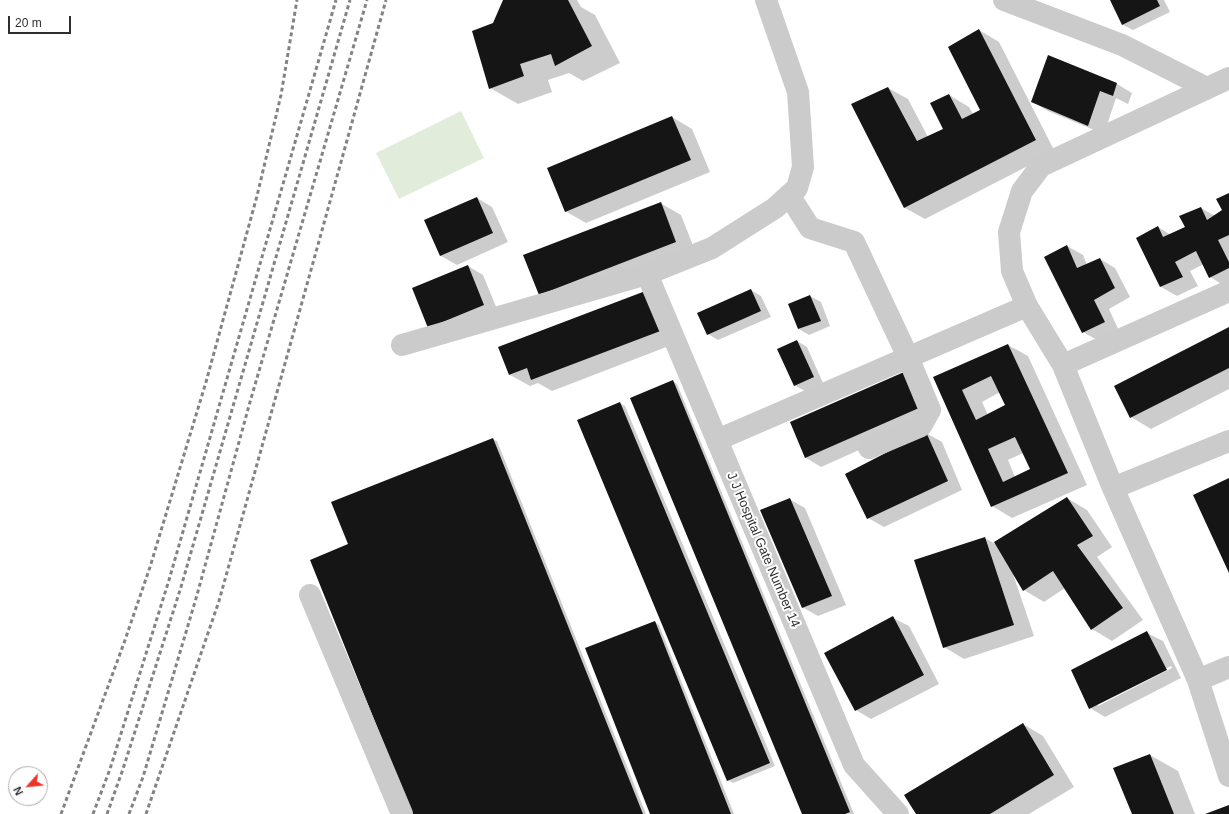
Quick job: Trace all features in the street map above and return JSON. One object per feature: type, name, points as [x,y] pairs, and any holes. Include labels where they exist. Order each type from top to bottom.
[{"type":"lane","points":[[402,345],[648,274],[712,248],[775,208],[789,195],[796,188],[803,167],[798,92],[766,0]]},
{"type":"lane","points":[[1004,0],[1122,45],[1208,88]]},
{"type":"lane","points":[[1229,78],[1041,166],[1022,191],[1009,232],[1012,271],[1027,306],[1063,365],[1113,488],[1198,680],[1229,776]]},
{"type":"lane","points":[[789,195],[810,228],[854,242],[908,357],[930,410],[921,426],[868,448]]},
{"type":"lane","name":"J J Hospital Gate Number 14","points":[[648,274],[716,440],[854,765],[898,814]]},
{"type":"lane","points":[[1063,365],[1229,291]]},
{"type":"lane","points":[[716,440],[1027,306]]},
{"type":"lane","points":[[1113,488],[1229,441]]},
{"type":"lane","points":[[310,595],[402,814]]},
{"type":"lane","points":[[1198,680],[1229,667]]},
{"type":"green space","points":[[461,111],[484,158],[399,199],[376,153]]},
{"type":"building","points":[[503,0],[568,0],[592,46],[555,66],[551,54],[520,64],[524,76],[489,89],[472,31],[493,23]]},
{"type":"building","points":[[1110,0],[1157,0],[1160,6],[1122,25]]},
{"type":"building","points":[[979,29],[1036,140],[904,208],[851,104],[888,87],[917,141],[943,129],[930,103],[949,94],[962,119],[980,110],[948,47]]},
{"type":"building","points":[[1048,55],[1117,83],[1113,96],[1100,91],[1088,126],[1031,102]]},
{"type":"building","points":[[672,116],[691,160],[565,212],[547,168]]},
{"type":"building","points":[[1229,193],[1229,235],[1218,240],[1229,262],[1229,268],[1209,278],[1196,251],[1175,262],[1183,277],[1160,287],[1136,238],[1158,226],[1163,237],[1185,227],[1179,216],[1201,207],[1207,220],[1222,210],[1216,199]]},
{"type":"building","points":[[477,197],[493,233],[440,256],[424,220]]},
{"type":"building","points":[[661,202],[676,242],[539,295],[523,255]]},
{"type":"building","points":[[1067,245],[1077,268],[1100,258],[1115,288],[1094,300],[1105,322],[1082,333],[1044,257]]},
{"type":"building","points":[[468,265],[484,305],[428,328],[412,288]]},
{"type":"building","points":[[751,289],[761,311],[707,335],[697,313]]},
{"type":"building","points":[[648,290],[663,330],[531,380],[527,368],[509,375],[498,347]]},
{"type":"building","points":[[810,295],[821,321],[798,329],[788,304]]},
{"type":"building","points":[[1229,327],[1229,368],[1130,418],[1114,386]]},
{"type":"building","points":[[797,340],[814,377],[794,386],[777,349]]},
{"type":"building","points":[[1008,344],[1068,473],[991,507],[933,377]],"holes":[[[991,376],[1005,405],[976,420],[962,390]],[[1015,437],[1030,469],[1003,482],[988,449]]]},
{"type":"building","points":[[904,372],[919,408],[805,458],[790,422]]},
{"type":"building","points":[[673,380],[850,812],[845,814],[802,814],[630,398]]},
{"type":"building","points":[[620,402],[770,763],[727,781],[577,420]]},
{"type":"building","points":[[926,432],[948,481],[867,519],[845,474]]},
{"type":"building","points":[[493,438],[643,814],[412,814],[310,560],[348,544],[331,502]]},
{"type":"building","points":[[1229,478],[1229,573],[1193,495]]},
{"type":"building","points":[[1067,497],[1093,536],[1077,545],[1123,608],[1091,630],[1053,571],[1023,591],[994,542]]},
{"type":"building","points":[[790,498],[832,596],[802,608],[760,510]]},
{"type":"building","points":[[985,537],[1014,625],[943,648],[914,560]]},
{"type":"building","points":[[893,616],[924,675],[855,711],[824,653]]},
{"type":"building","points":[[655,621],[731,814],[650,814],[585,648]]},
{"type":"building","points":[[1147,631],[1167,670],[1089,709],[1071,670]]},
{"type":"building","points":[[1023,723],[1054,775],[990,814],[916,814],[904,795]]},
{"type":"building","points":[[1150,754],[1174,814],[1132,814],[1113,768]]},
{"type":"building","points":[[1229,805],[1229,814],[1205,814]]},
{"type":"railway","points":[[61,814],[124,643],[150,567],[206,382],[257,196],[281,95],[297,0]]},
{"type":"railway","points":[[93,814],[110,769],[169,580],[336,0]]},
{"type":"railway","points":[[107,814],[123,769],[181,587],[350,0]]},
{"type":"railway","points":[[129,814],[143,777],[197,595],[250,402],[367,0]]},
{"type":"railway","points":[[146,814],[219,601],[386,0]]}]
